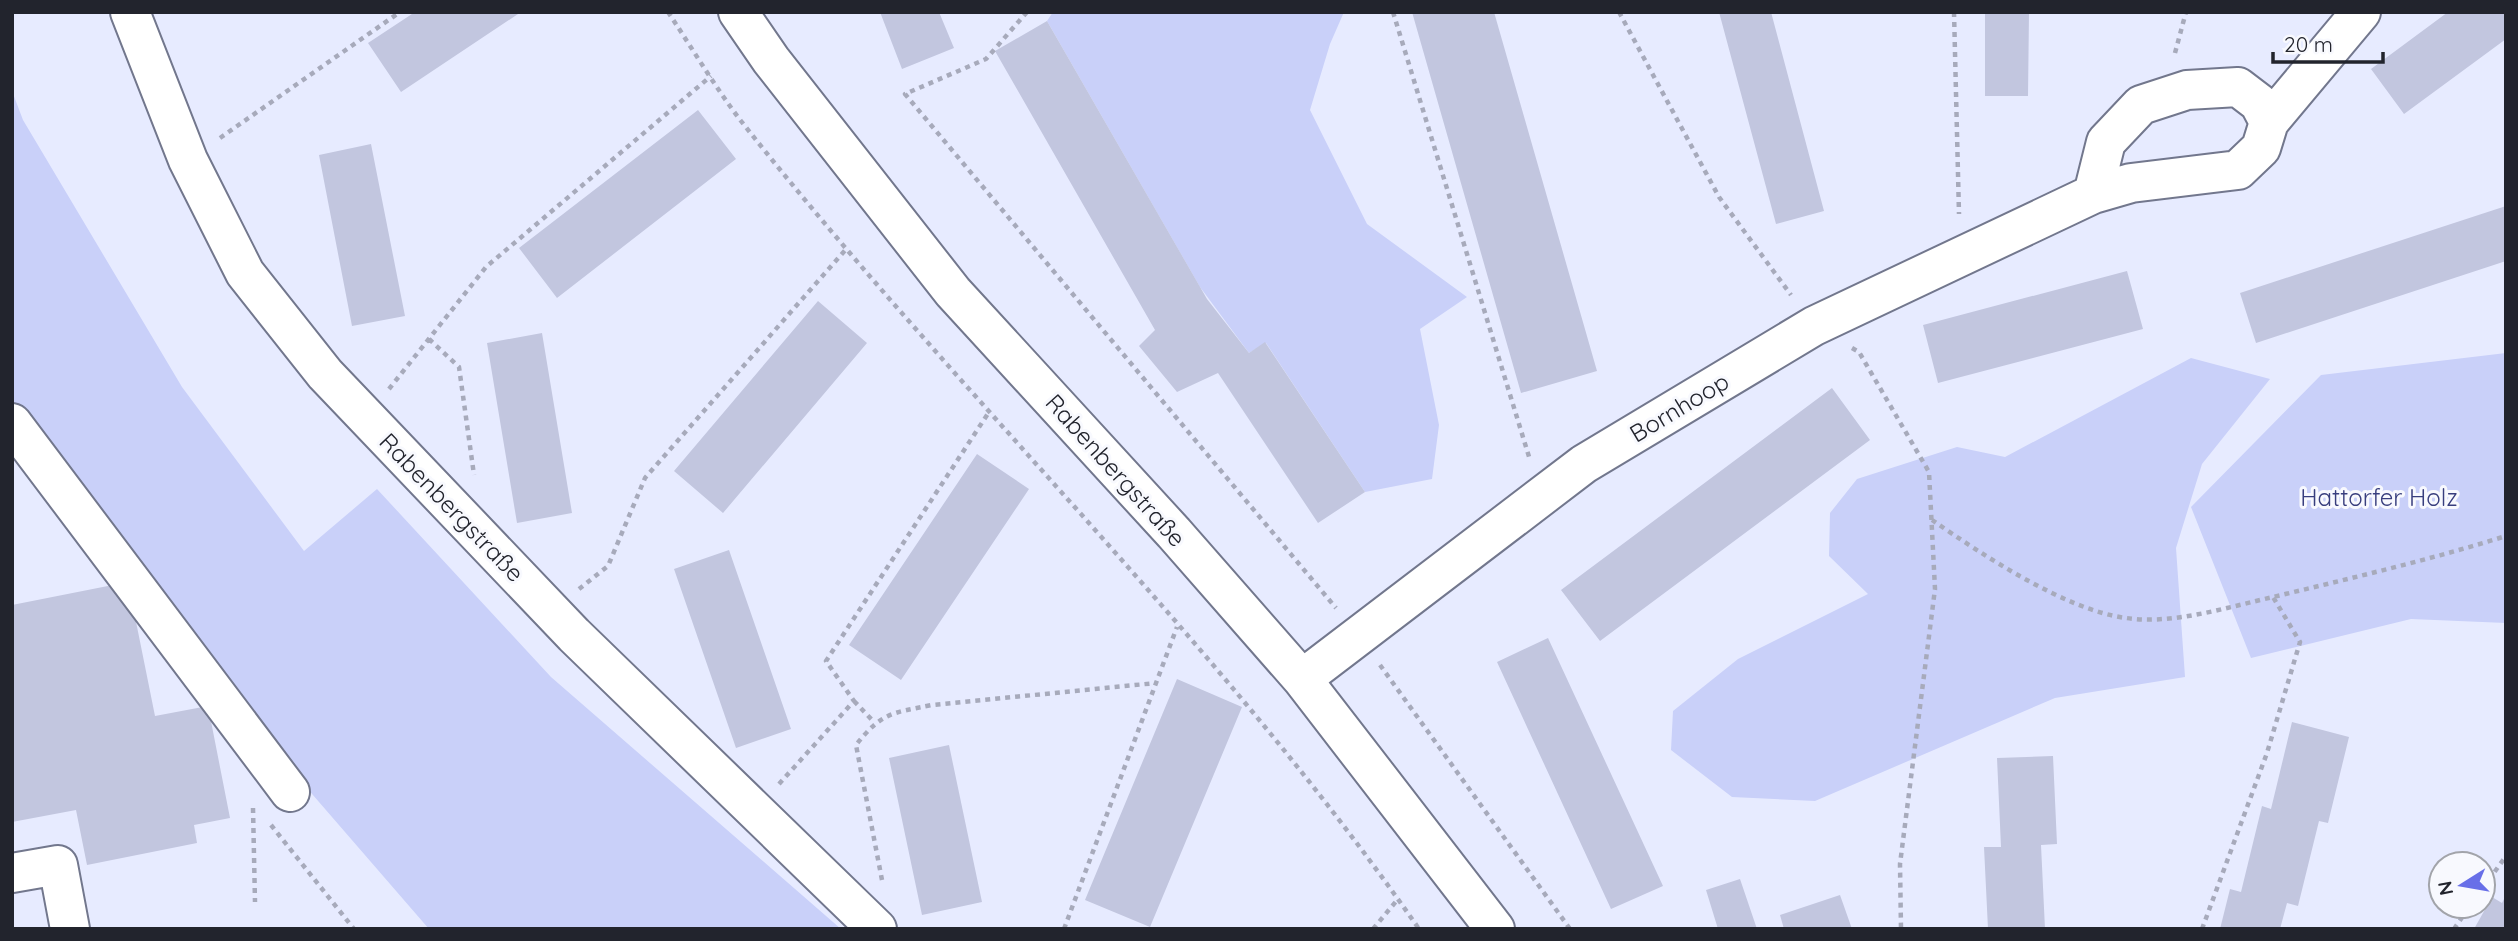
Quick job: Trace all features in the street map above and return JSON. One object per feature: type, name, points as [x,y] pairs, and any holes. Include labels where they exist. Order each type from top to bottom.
[{"type":"street","name":"Rabenbergstraße","points":[[130,12],[188,160],[245,273],[325,374],[552,612],[877,929]]},
{"type":"street","name":"Rabenbergstraße","points":[[738,12],[771,60],[953,292],[1174,533],[1302,679],[1495,929]]},
{"type":"street","name":"Bornhoop","points":[[1302,679],[1584,464],[1814,326],[2093,194],[2131,183],[2238,170],[2261,148],[2269,122],[2361,12]]},
{"type":"street","points":[[2093,194],[2106,142],[2141,105],[2187,90],[2238,87],[2259,103],[2269,122]]},
{"type":"street","points":[[12,423],[273,809]]},
{"type":"street","points":[[12,873],[58,865],[70,929]]},
{"type":"path","points":[[188,160],[400,12]]},
{"type":"path","points":[[668,12],[740,119],[989,412],[1177,626],[1359,842],[1419,929]]},
{"type":"path","points":[[1027,12],[986,60],[905,94],[1359,636],[1570,929]]},
{"type":"path","points":[[1393,12],[1542,497]]},
{"type":"path","points":[[1619,12],[1719,197],[1814,326],[1859,352],[1928,472],[1935,589],[1900,864],[1901,929]]},
{"type":"path","points":[[1954,12],[1960,257]]},
{"type":"path","points":[[366,417],[486,267],[711,76]]},
{"type":"path","points":[[552,612],[608,566],[645,478],[848,247]]},
{"type":"path","points":[[429,339],[459,368],[483,540]]},
{"type":"path","points":[[874,722],[854,701],[826,661],[989,412]]},
{"type":"path","points":[[1931,520],[2020,575],[2085,607],[2127,619],[2194,615],[2408,566],[2506,536]]},
{"type":"path","points":[[2202,929],[2267,753],[2300,642],[2273,597]]},
{"type":"path","points":[[1063,929],[1177,626]]},
{"type":"path","points":[[884,889],[856,745],[874,722],[896,712],[932,705],[1156,683]]},
{"type":"path","points":[[755,811],[854,701]]},
{"type":"path","points":[[255,902],[253,802],[273,809],[354,929]]},
{"type":"path","points":[[1373,929],[1398,899]]},
{"type":"green space","points":[[1053,12],[1344,12],[1330,44],[1310,110],[1367,224],[1467,297],[1420,329],[1439,425],[1432,479],[1365,492],[1266,343],[1249,353],[1200,287],[1047,21]]},
{"type":"green space","points":[[12,91],[23,120],[182,387],[304,551],[377,489],[551,677],[841,929],[429,929],[306,787],[12,407]]},
{"type":"green space","name":"Hattorfer Holz","points":[[2506,353],[2506,623],[2411,619],[2251,658],[2191,507],[2321,375]]},
{"type":"green space","points":[[2191,358],[2270,379],[2202,464],[2176,548],[2185,677],[2055,698],[1815,801],[1732,797],[1671,750],[1673,711],[1738,659],[1868,594],[1829,556],[1830,513],[1857,479],[1957,447],[2005,457]]},
{"type":"building","points":[[415,12],[521,12],[401,92],[368,43]]},
{"type":"building","points":[[880,12],[939,12],[954,48],[902,69]]},
{"type":"building","points":[[1412,12],[1494,12],[1597,371],[1521,393]]},
{"type":"building","points":[[1719,12],[1771,12],[1824,211],[1776,224]]},
{"type":"building","points":[[1985,12],[2029,12],[2028,96],[1985,96]]},
{"type":"building","points":[[2448,12],[2506,12],[2506,39],[2404,114],[2371,69]]},
{"type":"building","points":[[1047,21],[1207,299],[1249,353],[1265,342],[1365,492],[1318,523],[1218,373],[1177,392],[1139,346],[1155,330],[995,51]]},
{"type":"building","points":[[698,110],[736,159],[557,298],[519,248]]},
{"type":"building","points":[[371,144],[405,316],[352,326],[319,155]]},
{"type":"building","points":[[2506,206],[2506,261],[2256,343],[2240,293]]},
{"type":"building","points":[[2127,271],[2143,329],[1938,383],[1923,325]]},
{"type":"building","points":[[818,301],[867,343],[723,513],[674,471]]},
{"type":"building","points":[[542,333],[572,513],[517,523],[487,343]]},
{"type":"building","points":[[1832,388],[1870,440],[1600,641],[1561,590]]},
{"type":"building","points":[[977,454],[1029,489],[901,680],[849,645]]},
{"type":"building","points":[[729,550],[791,729],[736,748],[674,569]]},
{"type":"building","points":[[128,582],[155,716],[208,706],[230,818],[194,825],[197,843],[87,865],[76,810],[12,822],[12,605]]},
{"type":"building","points":[[1548,638],[1663,886],[1611,909],[1497,662]]},
{"type":"building","points":[[1177,679],[1242,707],[1150,927],[1085,900]]},
{"type":"building","points":[[2292,722],[2349,737],[2328,823],[2319,821],[2298,906],[2287,903],[2280,929],[2220,929],[2230,889],[2241,892],[2262,806],[2271,809]]},
{"type":"building","points":[[949,745],[982,902],[922,915],[889,758]]},
{"type":"building","points":[[2053,756],[2057,844],[2041,845],[2045,929],[1988,929],[1984,847],[2001,847],[1997,758]]},
{"type":"building","points":[[1740,879],[1757,929],[1718,929],[1706,890]]},
{"type":"building","points":[[1840,895],[1852,929],[1784,929],[1780,915]]},
{"type":"building","points":[[2506,895],[2506,929],[2474,929],[2479,920],[2497,920],[2497,900],[2502,903]]}]
